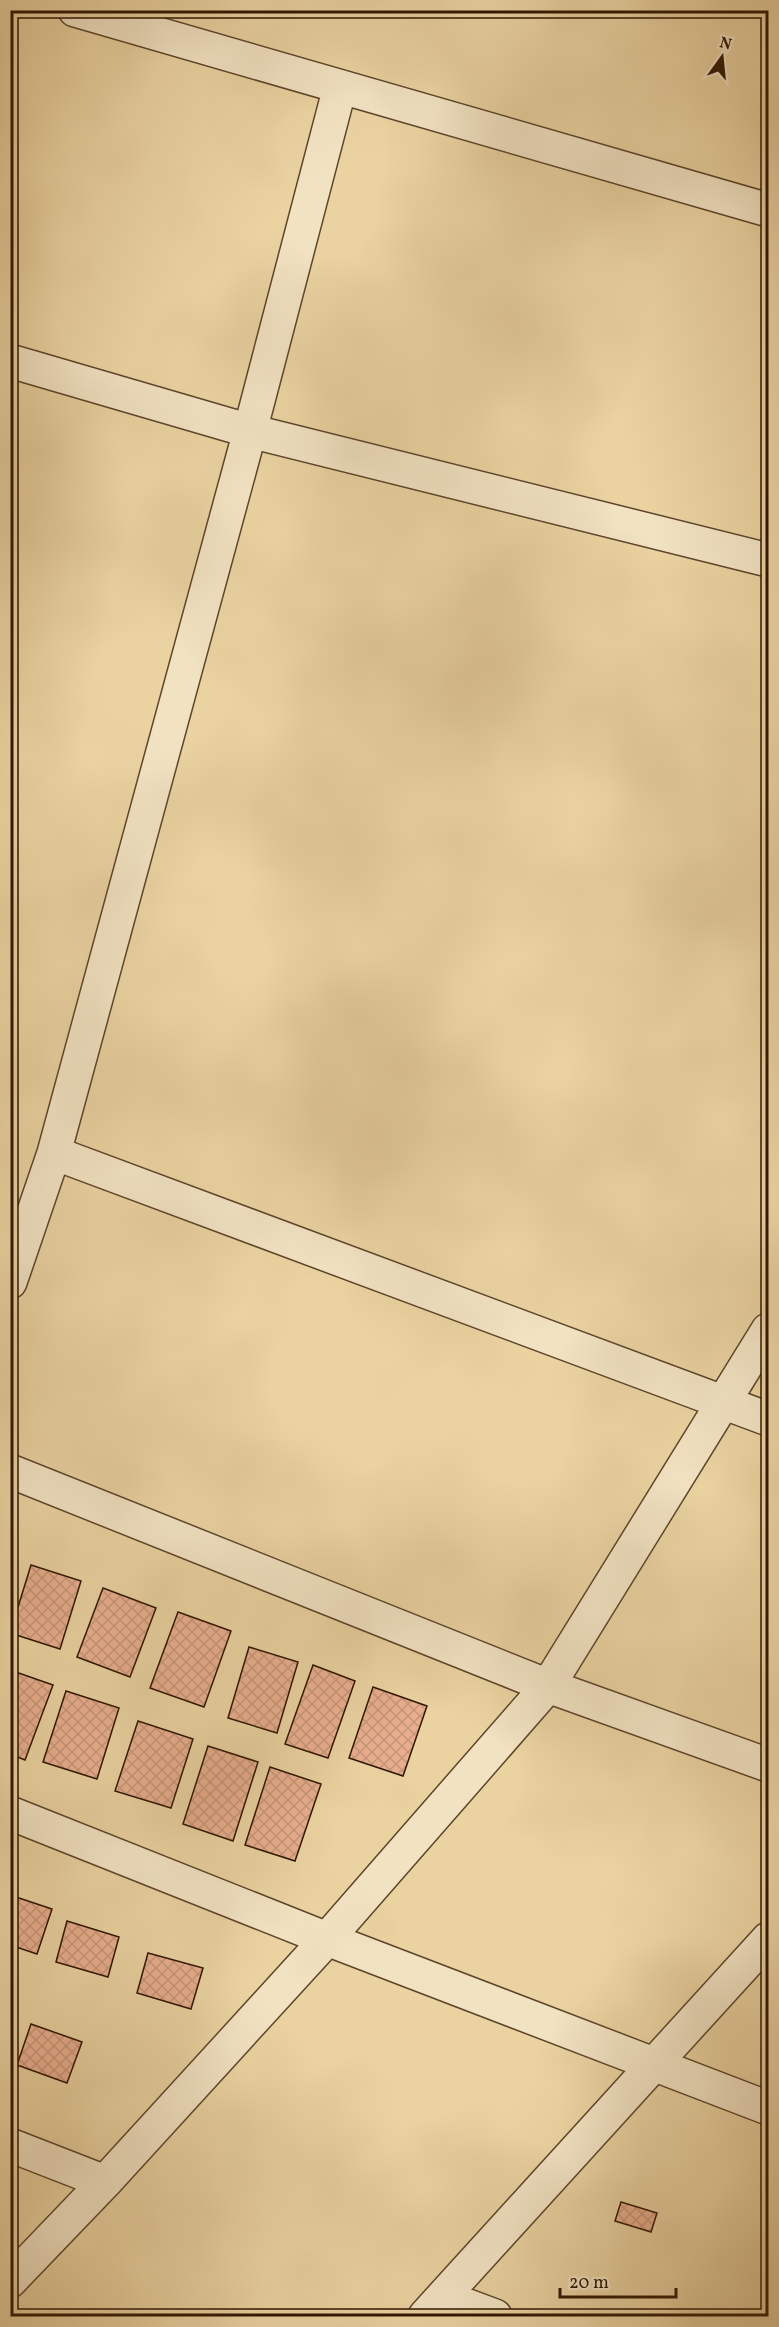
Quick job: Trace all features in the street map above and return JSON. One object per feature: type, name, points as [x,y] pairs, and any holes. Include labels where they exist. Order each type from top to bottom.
[{"type":"street","points":[[75,10],[768,210]]},
{"type":"street","points":[[10,1282],[54,1153],[250,431],[340,87]]},
{"type":"street","points":[[10,361],[250,431],[766,551]]},
{"type":"street","points":[[54,1153],[768,1419]]},
{"type":"street","points":[[10,2281],[105,2182],[327,1939],[548,1686],[768,1330]]},
{"type":"street","points":[[10,1471],[548,1686],[768,1765]]},
{"type":"street","points":[[10,1813],[327,1939],[768,2108]]},
{"type":"street","points":[[434,2307],[768,1939]]},
{"type":"street","points":[[10,2145],[105,2182]]},
{"type":"street","points":[[434,2307],[495,2316]]},
{"type":"building","points":[[31,1565],[81,1581],[60,1649],[10,1633]]},
{"type":"building","points":[[103,1588],[156,1608],[130,1677],[77,1657]]},
{"type":"building","points":[[178,1612],[231,1631],[204,1707],[150,1688]]},
{"type":"building","points":[[249,1647],[298,1662],[277,1733],[228,1718]]},
{"type":"building","points":[[313,1665],[355,1681],[328,1758],[285,1744]]},
{"type":"building","points":[[10,1670],[53,1685],[25,1760],[10,1754]]},
{"type":"building","points":[[373,1687],[427,1706],[403,1776],[349,1758]]},
{"type":"building","points":[[66,1691],[119,1708],[97,1779],[43,1762]]},
{"type":"building","points":[[138,1721],[193,1739],[171,1808],[115,1791]]},
{"type":"building","points":[[208,1746],[258,1762],[233,1841],[183,1824]]},
{"type":"building","points":[[270,1767],[321,1784],[295,1861],[245,1845]]},
{"type":"building","points":[[10,1895],[52,1909],[37,1954],[10,1945]]},
{"type":"building","points":[[67,1921],[119,1937],[108,1977],[56,1962]]},
{"type":"building","points":[[148,1953],[203,1968],[191,2009],[137,1993]]},
{"type":"building","points":[[31,2024],[82,2042],[67,2083],[17,2065]]},
{"type":"building","points":[[621,2202],[657,2213],[651,2232],[615,2221]]}]
